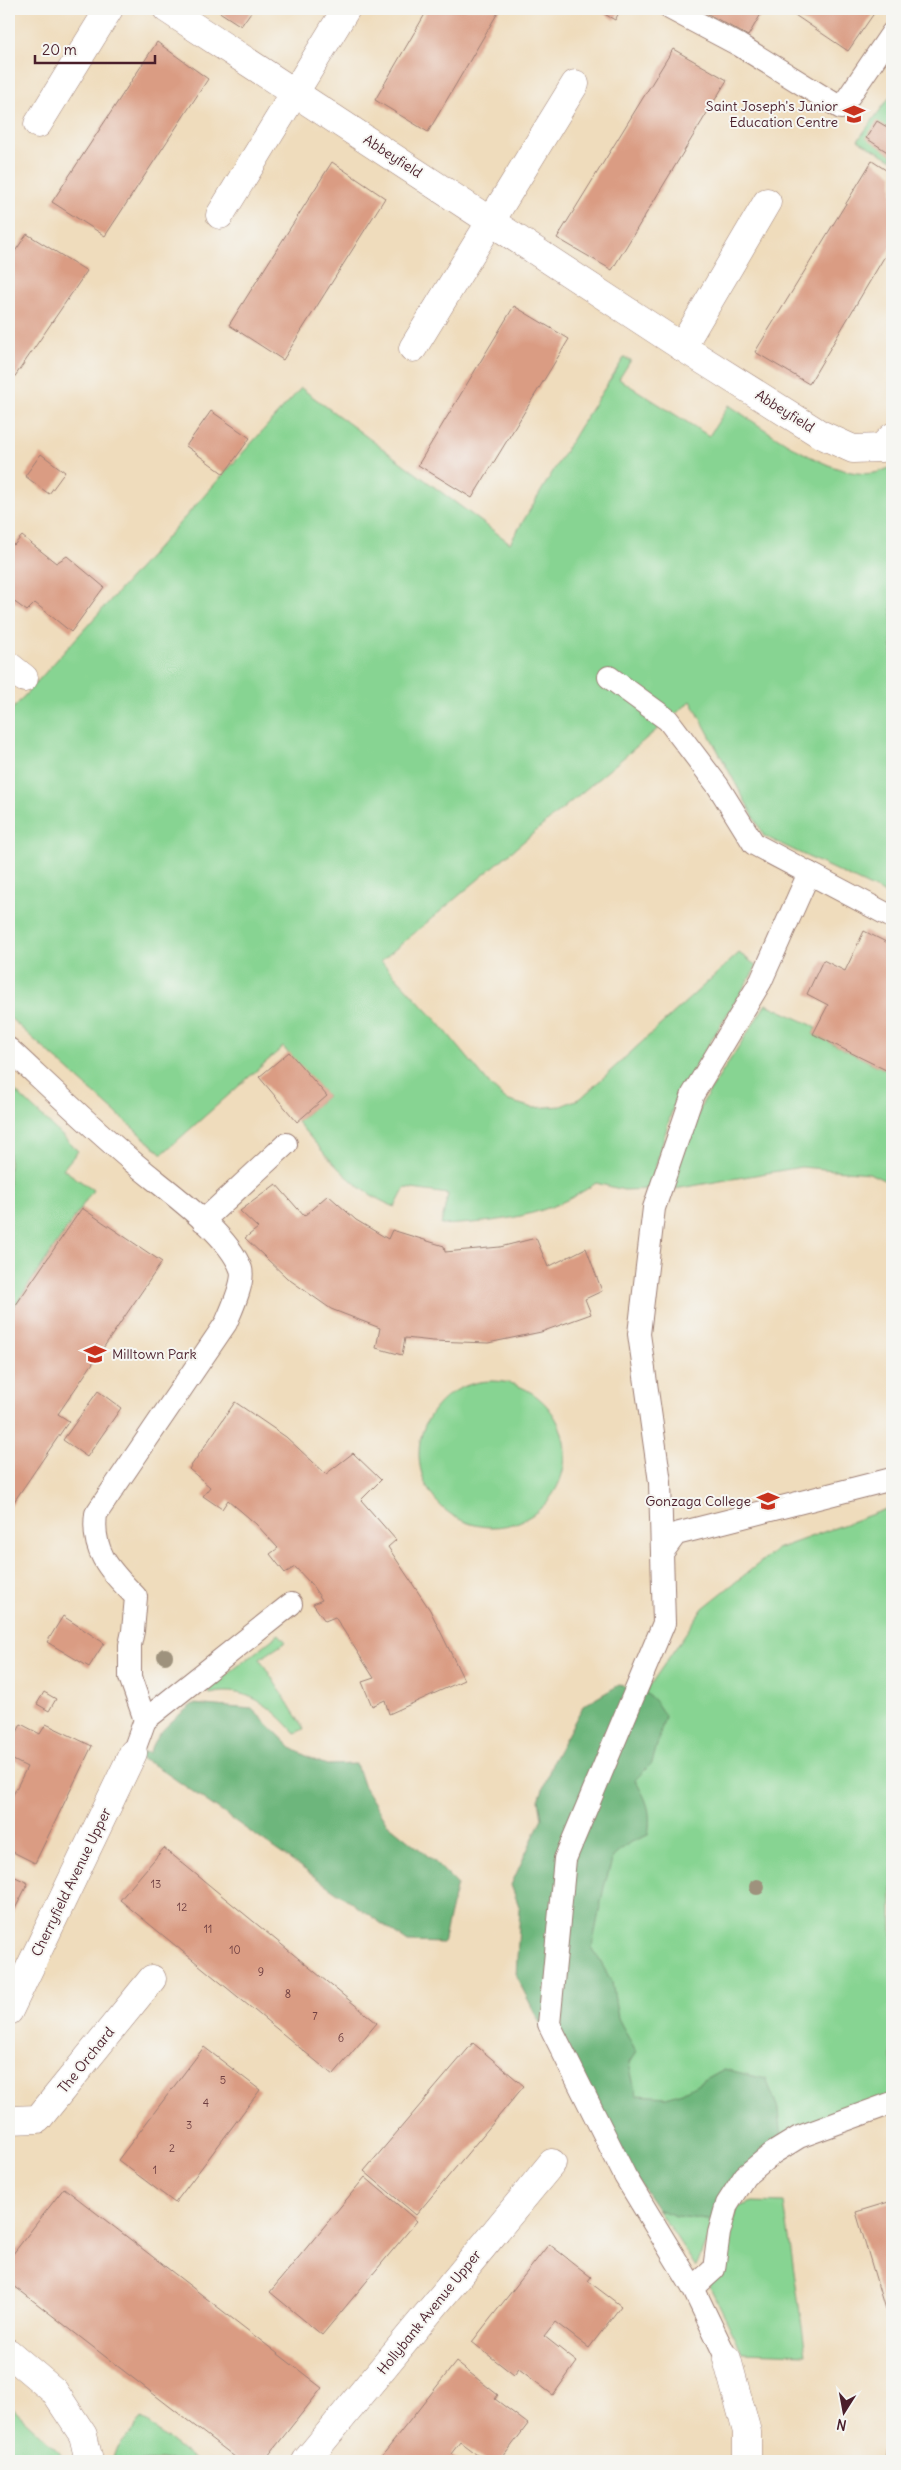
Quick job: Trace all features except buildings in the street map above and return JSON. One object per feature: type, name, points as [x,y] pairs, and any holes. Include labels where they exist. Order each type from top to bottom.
[{"type":"street","points":[[38,124],[110,9]]},
{"type":"street","name":"Abbeyfield","points":[[167,9],[682,346],[820,434],[853,448],[881,448],[892,438]]},
{"type":"street","points":[[220,215],[346,9]]},
{"type":"street","points":[[413,348],[575,84]]},
{"type":"street","points":[[682,346],[767,202]]},
{"type":"street","name":"Cherryfield Avenue Upper","points":[[9,2011],[133,1753]]},
{"type":"street","name":"The Orchard","points":[[9,2120],[38,2119],[152,1979]]},
{"type":"street","name":"Hollybank Avenue Upper","points":[[306,2461],[552,2163]]},
{"type":"street","points":[[9,2353],[54,2392],[84,2435],[89,2461]]},
{"type":"street","points":[[727,2360],[747,2432],[747,2461]]},
{"type":"lane","points":[[671,9],[739,45],[841,108],[892,33]]},
{"type":"lane","points":[[609,677],[668,720],[718,786],[754,844],[892,917]]},
{"type":"lane","points":[[727,2360],[693,2288],[625,2176],[549,2024],[565,1859],[664,1623],[660,1482],[638,1334],[654,1208],[693,1094],[761,981],[809,873]]},
{"type":"lane","points":[[9,1049],[132,1162],[203,1221],[232,1251],[242,1271],[237,1295],[226,1323],[96,1514],[94,1531],[102,1560],[136,1597],[130,1646],[130,1677],[145,1720]]},
{"type":"lane","points":[[203,1221],[286,1144]]},
{"type":"lane","points":[[662,1554],[676,1534],[892,1480]]},
{"type":"lane","points":[[133,1753],[145,1720],[291,1604]]},
{"type":"lane","points":[[693,2288],[714,2269],[719,2233],[728,2204],[745,2176],[773,2153],[799,2137],[892,2103]]},
{"type":"green space","points":[[892,94],[892,160],[858,140]]},
{"type":"green space","points":[[624,358],[631,360],[619,379],[709,436],[729,405],[798,450],[838,469],[857,473],[874,473],[892,467],[892,897],[764,836],[691,701],[381,961],[438,1022],[491,1086],[506,1100],[533,1108],[561,1106],[581,1098],[739,953],[757,966],[694,1068],[673,1107],[649,1189],[624,1190],[596,1183],[559,1203],[522,1216],[483,1222],[441,1225],[448,1194],[405,1188],[395,1207],[380,1200],[353,1182],[319,1147],[297,1122],[327,1096],[283,1047],[162,1154],[9,1017],[9,713],[301,388],[510,543],[579,428]]},
{"type":"green space","points":[[766,1004],[816,1027],[813,1034],[892,1073],[892,1184],[869,1173],[801,1167],[669,1190],[703,1102]]},
{"type":"green space","points":[[9,1085],[78,1151],[63,1169],[93,1190],[9,1314]]},
{"type":"green space","points":[[492,1381],[520,1386],[544,1402],[560,1426],[565,1454],[560,1482],[544,1506],[520,1522],[492,1527],[464,1522],[440,1506],[424,1482],[419,1454],[424,1426],[440,1402],[464,1386]]},
{"type":"green space","points":[[892,1507],[892,2098],[809,2127],[726,2190],[696,2267],[633,2172],[572,1857],[648,1688],[703,1608],[777,1549]]},
{"type":"green space","points":[[279,1634],[286,1642],[260,1659],[304,1729],[295,1733],[277,1715],[257,1700],[235,1693],[210,1694],[207,1690]]},
{"type":"green space","points":[[619,1685],[641,1691],[651,1697],[665,1716],[652,1763],[635,1780],[648,1806],[648,1835],[629,1843],[613,1857],[604,1887],[592,1947],[612,1982],[618,2018],[636,2052],[629,2063],[636,2095],[667,2097],[682,2092],[724,2069],[766,2079],[779,2111],[782,2140],[714,2221],[676,2216],[657,2209],[566,2074],[516,1976],[520,1909],[511,1885],[542,1818],[539,1800],[553,1761],[583,1706]]},
{"type":"green space","points":[[193,1704],[252,1709],[293,1749],[327,1765],[356,1764],[363,1785],[386,1822],[434,1861],[457,1884],[443,1943],[408,1942],[159,1768],[141,1759],[141,1753],[150,1752],[152,1745],[161,1732]]},
{"type":"green space","points":[[753,2202],[784,2203],[806,2354],[742,2352],[709,2285],[738,2207]]},
{"type":"green space","points":[[9,2405],[60,2453],[63,2461],[9,2461]]},
{"type":"green space","points":[[142,2419],[196,2461],[113,2461],[117,2449]]},
{"type":"place","name":"Saint Joseph's Junior Education Centre","points":[[854,114]]},
{"type":"place","name":"Milltown Park","points":[[95,1354]]},
{"type":"place","name":"Gonzaga College","points":[[768,1501]]}]
